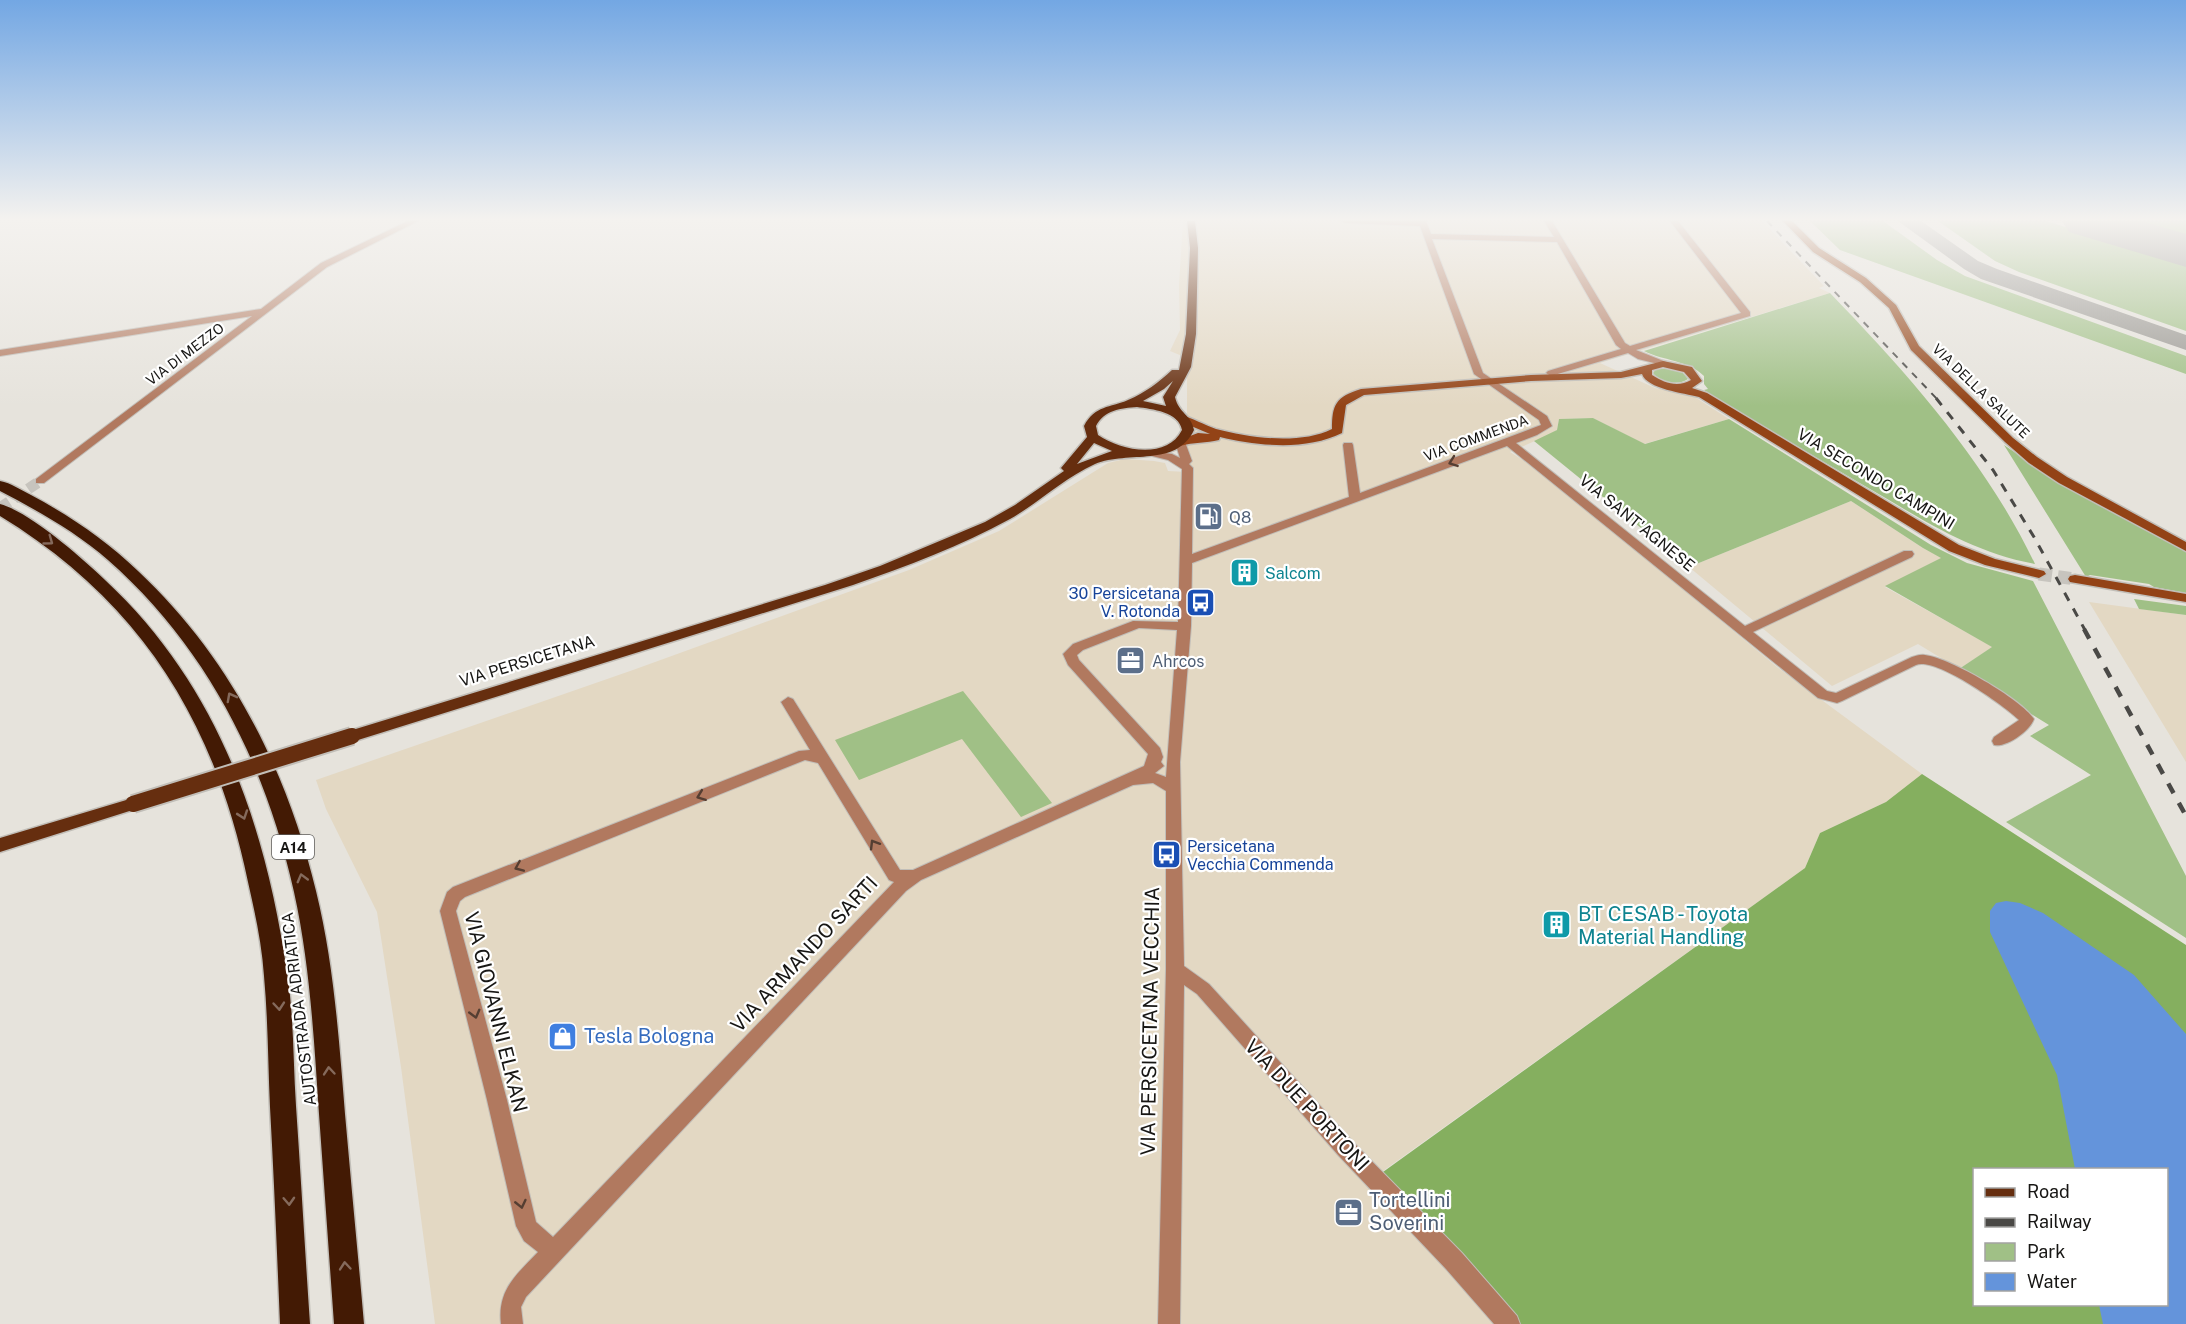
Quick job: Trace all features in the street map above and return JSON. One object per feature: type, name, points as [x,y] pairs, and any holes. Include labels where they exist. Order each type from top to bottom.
[{"type":"highway","name":"AUTOSTRADA ADRIATICA","points":[[0,485],[39,505],[80,531],[149,587],[200,648],[227,689],[272,782],[302,880],[316,948],[324,1018],[349,1324]]},
{"type":"highway","name":"AUTOSTRADA ADRIATICA","points":[[0,509],[74,559],[133,614],[158,644],[204,717],[246,822],[269,927],[276,974],[295,1324]]},
{"type":"main road","points":[[1187,358],[1174,375],[1160,387],[1139,400],[1107,409],[1093,418],[1089,429],[1093,437],[1108,447],[1131,452],[1166,449],[1180,442],[1187,430],[1169,397],[1182,375],[1187,358],[1191,334],[1193,283]]},
{"type":"main road","points":[[1127,405],[1157,406],[1177,415]]},
{"type":"main road","name":"VIA PERSICETANA","points":[[1053,483],[1093,437]]},
{"type":"main road","name":"VIA PERSICETANA","points":[[0,845],[830,588],[888,568],[975,532],[1006,516],[1090,460],[1113,453],[1131,452]]},
{"type":"street","name":"VIA DI MEZZO","points":[[40,481],[301,283]]},
{"type":"street","points":[[1445,283],[1479,374],[1489,382]]},
{"type":"street","points":[[1584,283],[1619,341],[1627,350],[1641,357],[1690,371],[1697,378],[1697,388],[1703,395]]},
{"type":"street","points":[[1551,373],[1747,314],[1722,283]]},
{"type":"street","name":"VIA DELLA SALUTE","points":[[1866,283],[1882,296],[1900,317],[1909,340],[1915,348],[2021,451],[2063,480],[2186,547]]},
{"type":"street","points":[[0,353],[266,310]]},
{"type":"street","points":[[1641,357],[1647,376],[1655,381]]},
{"type":"street","points":[[1180,442],[1198,437],[1243,442],[1325,444],[1341,439],[1348,431],[1347,411],[1350,405],[1370,395],[1531,378],[1621,375],[1663,364]]},
{"type":"street","points":[[1621,375],[1655,381]]},
{"type":"street","name":"VIA SECONDO CAMPINI","points":[[1655,381],[1703,395],[1943,542],[1990,562],[2038,574]]},
{"type":"street","points":[[1678,387],[1691,386],[1697,381]]},
{"type":"street","name":"VIA COMMENDA","points":[[1185,561],[1547,426],[1546,422],[1489,382]]},
{"type":"street","points":[[1177,415],[1198,427],[1230,436],[1283,440],[1320,439],[1338,431],[1339,405],[1352,395],[1371,390],[1444,386]]},
{"type":"street","name":"VIA PERSICETANA VECCHIA","points":[[1169,1324],[1175,969],[1173,762],[1184,626],[1187,465],[1180,442]]},
{"type":"street","name":"VIA SANT'AGNESE","points":[[1508,442],[1815,689],[1837,699],[1916,660],[1922,658],[1935,661],[2017,710],[2027,719],[2025,725],[1999,741]]},
{"type":"street","points":[[1348,445],[1355,498]]},
{"type":"street","points":[[1148,452],[1172,458],[1187,465]]},
{"type":"street","points":[[1744,631],[1908,554]]},
{"type":"street","points":[[2075,579],[2186,598]]},
{"type":"street","points":[[1150,768],[1156,757],[1155,752],[1073,662],[1070,654],[1078,646],[1138,624],[1184,626]]},
{"type":"street","points":[[788,702],[890,871],[895,876],[915,876]]},
{"type":"street","points":[[803,726],[808,750],[804,755]]},
{"type":"street","points":[[804,755],[823,759]]},
{"type":"street","name":"VIA GIOVANNI ELKAN","points":[[553,1250],[531,1234],[526,1226],[497,1100],[448,911],[453,897],[459,892],[529,863],[804,755]]},
{"type":"street","name":"VIA ARMANDO SARTI","points":[[512,1324],[510,1307],[518,1289],[894,892],[915,876],[1130,780],[1150,768],[1173,762]]},
{"type":"street","name":"VIA ARMANDO SARTI","points":[[1130,780],[1150,776],[1160,779],[1173,788]]},
{"type":"street","name":"VIA DUE PORTONI","points":[[1175,969],[1203,990],[1346,1149],[1454,1261],[1509,1324]]},
{"type":"shaded area","points":[[1179,283],[1821,283],[1824,286],[1819,288],[1830,293],[1600,363],[1655,388],[1690,394],[1729,419],[1644,444],[1593,418],[1559,419],[1557,430],[1510,452],[1539,470],[1777,667],[1922,774],[1886,802],[1820,833],[1805,868],[1383,1171],[1519,1324],[435,1324],[401,1067],[377,912],[326,809],[316,780],[633,670],[909,570],[999,531],[1108,463],[1125,459],[1154,461],[1165,463],[1168,471],[1187,472],[1187,358],[1170,351],[1180,330]]},
{"type":"shaded area","points":[[1851,501],[1942,558],[1885,587],[1993,647],[1959,669],[1918,644],[1832,686],[1689,567]]},
{"type":"shaded area","points":[[2089,602],[2186,615],[2186,762]]},
{"type":"green space","points":[[1931,283],[1984,283],[2186,356],[2186,374]]},
{"type":"green space","points":[[2050,283],[2186,283],[2186,331]]},
{"type":"green space","points":[[1830,293],[1916,387],[1969,454],[1993,489],[2035,564],[1990,552],[1930,524],[1713,396],[1704,390],[1708,389],[1704,384],[1704,376],[1698,371],[1644,351]]},
{"type":"green space","points":[[1671,368],[1682,372],[1688,379],[1669,382],[1653,373],[1656,369]]},
{"type":"green space","points":[[1593,418],[1645,444],[1729,419],[1931,545],[1967,563],[2033,581],[2186,876],[2186,938],[2006,822],[2091,775],[2030,736],[2049,725],[1959,669],[1992,647],[1885,586],[1941,558],[1851,501],[1689,567],[1534,441],[1557,430],[1559,419]]},
{"type":"green space","points":[[2004,445],[2054,479],[2186,551],[2186,593],[2149,584],[2090,575],[2086,577]]},
{"type":"green space","points":[[2134,599],[2186,606],[2186,615],[2139,609]]},
{"type":"green space","points":[[963,691],[1052,803],[1021,817],[962,739],[859,780],[835,740]]},
{"type":"green space","points":[[1922,774],[2186,945],[2186,1324],[1519,1324],[1383,1172],[1805,868],[1820,833],[1886,802]]},
{"type":"water","points":[[2006,901],[2020,903],[2043,913],[2134,975],[2186,1034],[2186,1324],[2103,1324],[2099,1306],[2168,1306],[2168,1168],[2075,1168],[2057,1075],[1990,932],[1990,911],[1996,903]]},
{"type":"taxiway","points":[[2014,283],[2186,343]]},
{"type":"tunnel","points":[[0,508],[40,481]]},
{"type":"tunnel","points":[[2039,574],[2075,579]]},
{"type":"railway","points":[[1826,283],[1937,399]]},
{"type":"railway","points":[[1936,398],[1993,470],[2034,537],[2085,630]]},
{"type":"railway","points":[[2084,629],[2186,816]]},
{"type":"place","name":"Q8","points":[[1208,517]]},
{"type":"place","name":"Salcom","points":[[1244,573]]},
{"type":"place","name":"30 Persicetana V. Rotonda","points":[[1201,602]]},
{"type":"place","name":"Ahrcos","points":[[1131,661]]},
{"type":"place","name":"Persicetana Vecchia Commenda","points":[[1166,855]]},
{"type":"place","name":"BT CESAB - Toyota Material Handling","points":[[1557,925]]},
{"type":"place","name":"Tesla Bologna","points":[[563,1036]]},
{"type":"place","name":"Tortellini Soverini","points":[[1348,1212]]}]
